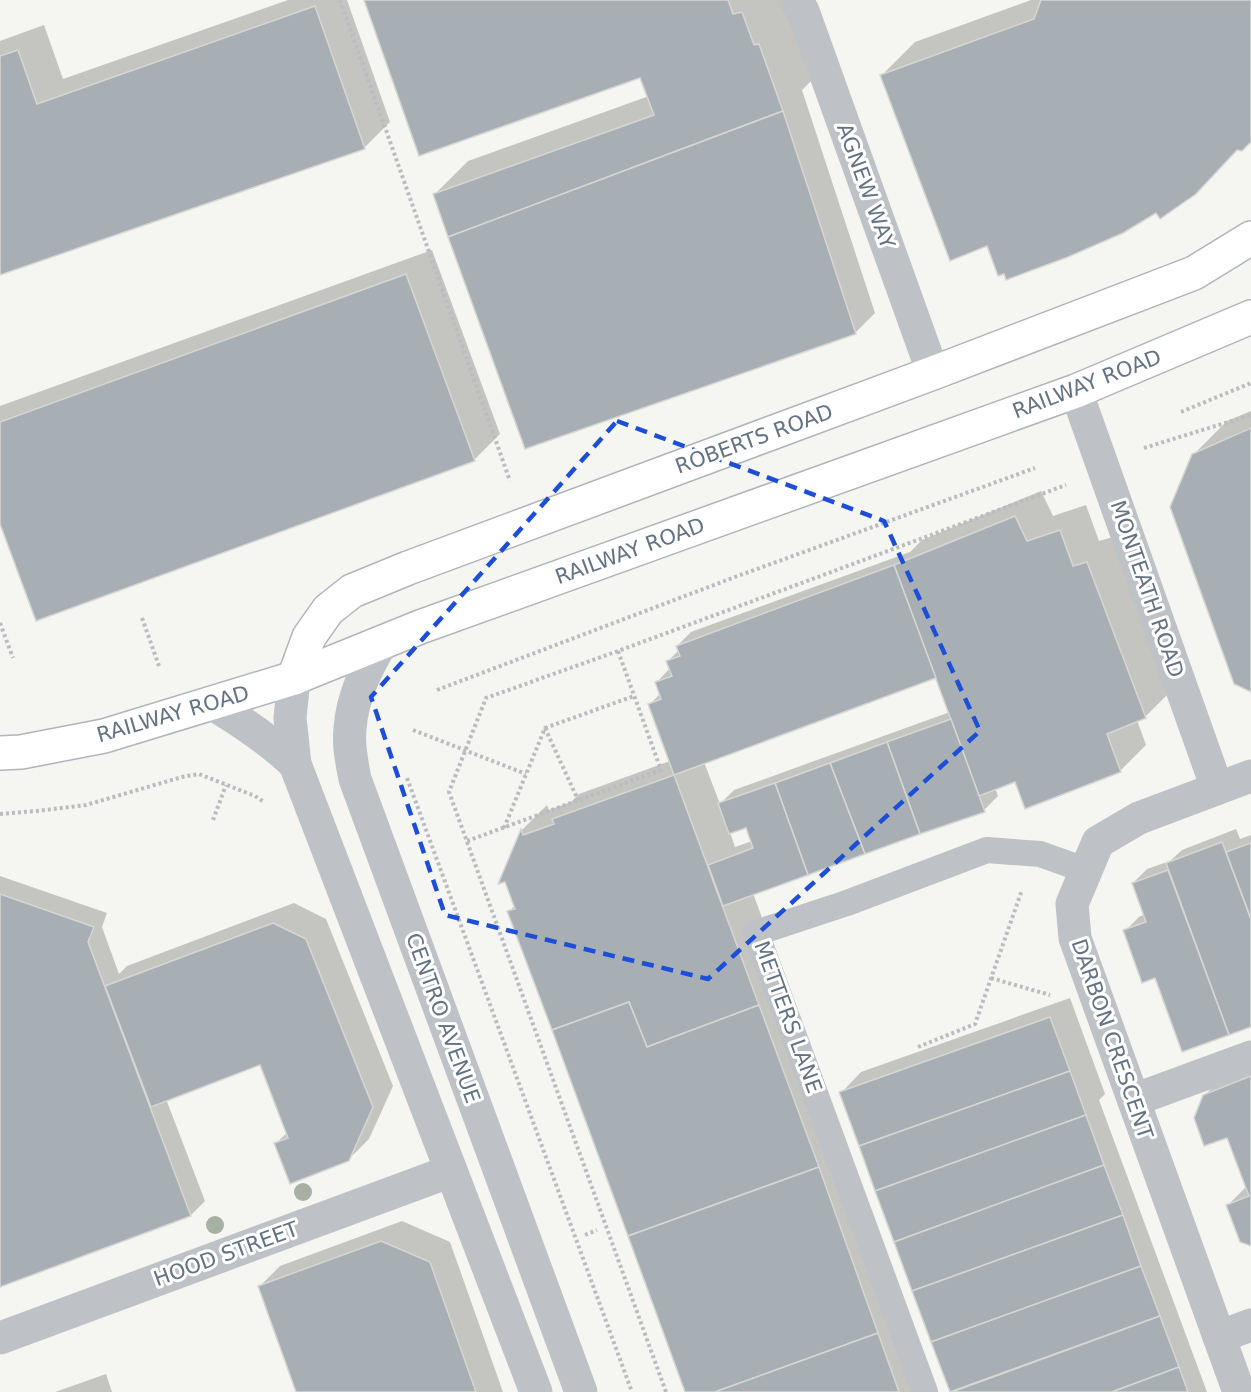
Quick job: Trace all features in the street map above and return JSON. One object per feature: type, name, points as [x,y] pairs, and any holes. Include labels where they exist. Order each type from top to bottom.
[{"type":"main road","name":"ROBERTS ROAD","points":[[294,678],[309,637],[328,610],[352,591],[1194,273],[1251,238]]},
{"type":"main road","name":"RAILWAY ROAD","points":[[0,753],[21,752],[104,736],[294,678],[382,642],[576,570],[1076,391],[1251,317]]},
{"type":"street","name":"AGNEW WAY","points":[[796,0],[807,22],[933,373]]},
{"type":"street","name":"MONTEATH ROAD","points":[[1076,391],[1217,788]]},
{"type":"street","name":"CENTRO AVENUE","points":[[382,642],[360,683],[353,706],[350,755],[355,779],[581,1392]]},
{"type":"street","points":[[294,678],[290,718],[295,764],[536,1392]]},
{"type":"street","points":[[211,704],[253,729],[295,764]]},
{"type":"street","name":"DARBON CRESCENT","points":[[1239,1392],[1075,938],[1072,904],[1098,842],[1139,818],[1251,776]]},
{"type":"street","points":[[1134,1100],[1251,1057]]},
{"type":"street","name":"HOOD STREET","points":[[0,1338],[451,1171]]},
{"type":"street","points":[[1219,1337],[1251,1325]]},
{"type":"lane","name":"METTERS LANE","points":[[925,1392],[756,933],[847,903],[987,850],[1040,854],[1086,870]]},
{"type":"path","points":[[340,0],[510,481]]},
{"type":"path","points":[[1180,412],[1251,383]]},
{"type":"path","points":[[1144,448],[1251,415]]},
{"type":"path","points":[[437,690],[735,577],[1035,468]]},
{"type":"path","points":[[666,1392],[449,792],[486,698],[1066,485]]},
{"type":"path","points":[[142,618],[159,666]]},
{"type":"path","points":[[0,623],[13,658]]},
{"type":"path","points":[[467,841],[661,771],[618,651]]},
{"type":"path","points":[[504,828],[545,728],[634,696]]},
{"type":"path","points":[[545,728],[578,800]]},
{"type":"path","points":[[413,730],[526,774]]},
{"type":"path","points":[[0,814],[86,805],[199,774],[255,796],[265,803]]},
{"type":"path","points":[[407,778],[632,1392]]},
{"type":"path","points":[[213,820],[226,785]]},
{"type":"path","points":[[918,1047],[975,1024],[1025,880]]},
{"type":"path","points":[[991,978],[1051,995]]},
{"type":"path","points":[[585,1235],[597,1230]]},
{"type":"highlighted area","points":[[617,421],[884,521],[980,731],[708,979],[445,915],[371,697]]},
{"type":"building","points":[[364,0],[728,0],[733,14],[742,12],[754,45],[759,44],[783,111],[448,237],[433,194],[654,115],[640,78],[419,156]]},
{"type":"building","points":[[1041,0],[1251,0],[1251,142],[1242,151],[1237,150],[1196,194],[1160,219],[1156,213],[1123,233],[1006,280],[1004,274],[998,276],[987,246],[950,261],[880,75],[1034,19]]},
{"type":"building","points":[[315,6],[365,149],[0,275],[0,56],[18,50],[37,104]]},
{"type":"building","points":[[783,111],[856,334],[525,449],[448,237]]},
{"type":"building","points":[[406,274],[475,461],[36,621],[0,524],[0,422]]},
{"type":"building","points":[[1251,428],[1251,692],[1234,684],[1170,507],[1192,454]]},
{"type":"building","points":[[1015,516],[1027,541],[1060,530],[1073,566],[1087,562],[1146,718],[1107,734],[1121,772],[1025,809],[1015,782],[979,796],[894,565]]},
{"type":"building","points":[[894,565],[936,678],[674,775],[648,704],[661,699],[655,682],[672,676],[666,661],[680,656],[676,646]]},
{"type":"building","points":[[951,719],[985,812],[920,834],[887,742]]},
{"type":"building","points":[[887,742],[920,834],[865,854],[830,763]]},
{"type":"building","points":[[830,763],[865,854],[808,875],[775,783]]},
{"type":"building","points":[[674,775],[759,1005],[647,1047],[629,1002],[552,1030],[507,911],[515,909],[505,882],[498,884],[521,829],[523,835],[554,824],[552,819]]},
{"type":"building","points":[[775,783],[808,875],[723,906],[708,865],[753,848],[746,828],[729,834],[718,803]]},
{"type":"building","points":[[1222,842],[1251,919],[1251,1027],[1229,1035],[1166,863]]},
{"type":"building","points":[[1251,843],[1251,919],[1226,852]]},
{"type":"building","points":[[1168,870],[1229,1035],[1182,1052],[1155,978],[1142,983],[1123,930],[1146,922],[1132,883]]},
{"type":"building","points":[[0,894],[94,927],[88,942],[191,1216],[0,1287]]},
{"type":"building","points":[[273,923],[306,939],[373,1107],[349,1161],[290,1184],[274,1143],[288,1138],[260,1065],[151,1107],[105,986]]},
{"type":"building","points":[[629,1002],[647,1047],[759,1005],[819,1167],[628,1236],[552,1030]]},
{"type":"building","points":[[1050,1017],[1070,1071],[859,1146],[839,1092]]},
{"type":"building","points":[[1070,1071],[1086,1115],[875,1191],[859,1146]]},
{"type":"building","points":[[1251,1076],[1251,1246],[1240,1242],[1226,1205],[1249,1196],[1227,1138],[1204,1146],[1194,1118],[1203,1095]]},
{"type":"building","points":[[1086,1115],[1104,1165],[894,1242],[875,1191]]},
{"type":"building","points":[[1104,1165],[1123,1215],[912,1291],[894,1242]]},
{"type":"building","points":[[819,1167],[878,1333],[715,1392],[685,1392],[628,1236]]},
{"type":"building","points":[[1123,1215],[1141,1266],[931,1342],[912,1291]]},
{"type":"building","points":[[381,1241],[430,1262],[476,1392],[296,1392],[258,1286]]},
{"type":"building","points":[[1141,1266],[1160,1316],[950,1392],[931,1342]]},
{"type":"building","points":[[1160,1316],[1179,1367],[1112,1392],[952,1392]]},
{"type":"building","points":[[878,1333],[899,1392],[715,1392],[784,1367]]},
{"type":"building","points":[[1179,1367],[1188,1392],[1112,1392]]}]
